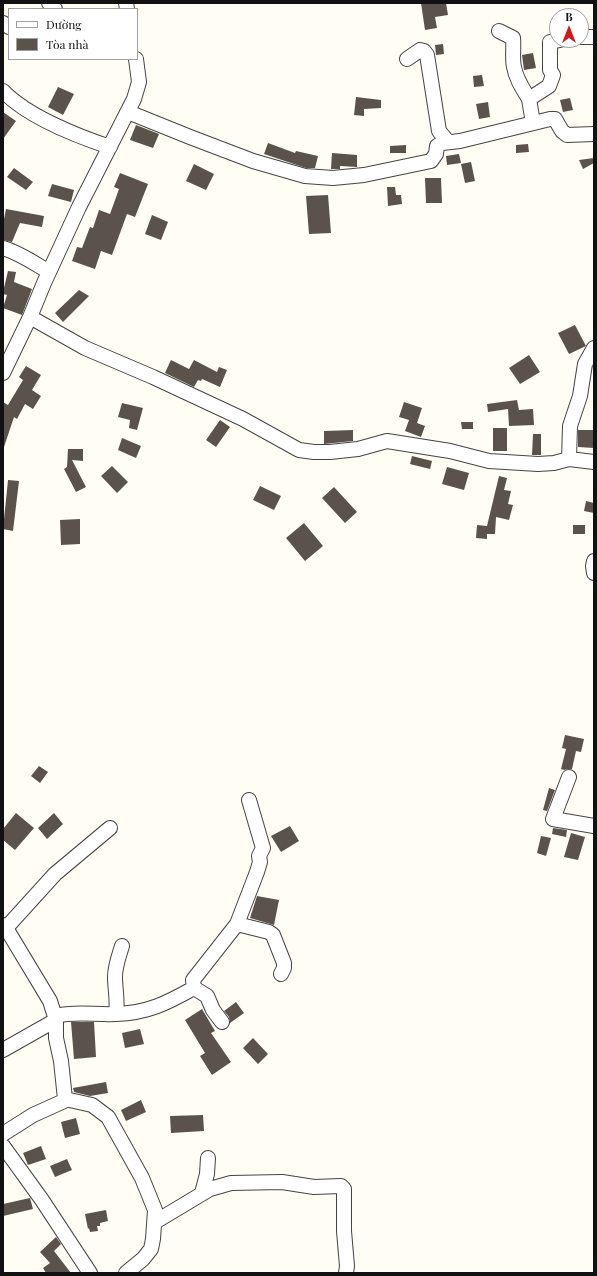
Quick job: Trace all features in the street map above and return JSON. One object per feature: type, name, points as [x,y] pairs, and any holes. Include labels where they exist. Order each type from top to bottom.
[{"type":"street","points":[[499,31],[513,38],[513,66],[519,83],[529,99],[533,123]]},
{"type":"street","points":[[529,99],[549,86],[553,75],[550,70],[550,48]]},
{"type":"street","points":[[407,59],[420,50],[424,51],[427,55],[440,131],[448,142]]},
{"type":"street","points":[[3,373],[30,318],[79,207],[128,112],[138,88],[139,76],[136,60]]},
{"type":"street","points":[[3,91],[23,107],[63,129],[110,147]]},
{"type":"street","points":[[128,112],[253,161],[311,177],[349,177],[431,161],[436,154],[437,146],[442,143],[460,141],[554,119],[557,121],[562,131],[567,135],[594,134]]},
{"type":"street","points":[[3,248],[32,261],[49,272]]},
{"type":"street","points":[[30,318],[85,348],[153,377],[243,419],[299,450],[314,452],[358,449],[387,441],[450,451],[489,461],[538,464],[554,463],[569,459],[594,462]]},
{"type":"street","points":[[569,459],[570,426],[580,396],[585,364],[594,348]]},
{"type":"street","points":[[594,561],[594,573]]},
{"type":"street","points":[[569,778],[553,819],[594,826]]},
{"type":"street","points":[[222,1022],[213,1010],[206,996],[194,988],[193,980],[237,924],[257,872],[260,862],[259,856],[263,848],[249,800]]},
{"type":"street","points":[[65,1099],[61,1061],[56,1038],[55,1018],[50,1001],[5,926],[55,874],[110,828]]},
{"type":"street","points":[[237,924],[269,932],[273,935],[284,963],[284,968],[281,974]]},
{"type":"street","points":[[116,1014],[117,1005],[115,975],[117,960],[122,946]]},
{"type":"street","points":[[3,1050],[55,1018],[72,1013],[116,1014],[142,1011],[158,1006],[194,988]]},
{"type":"street","points":[[3,1134],[33,1115],[65,1099],[92,1105],[104,1114],[112,1123],[142,1178],[155,1210],[154,1239],[150,1251],[126,1273]]},
{"type":"street","points":[[3,1146],[37,1193],[90,1273]]},
{"type":"street","points":[[202,1193],[208,1158]]},
{"type":"street","points":[[155,1222],[202,1193],[219,1185],[252,1181],[282,1182],[314,1187],[341,1186],[344,1189],[346,1273]]},
{"type":"building","points":[[421,3],[446,3],[448,15],[435,17],[437,28],[425,30]]},
{"type":"building","points":[[443,44],[444,54],[436,55],[435,45]]},
{"type":"building","points":[[533,53],[536,68],[524,70],[522,55]]},
{"type":"building","points":[[482,75],[484,86],[474,87],[473,76]]},
{"type":"building","points":[[58,87],[74,94],[63,115],[48,107]]},
{"type":"building","points":[[356,97],[381,100],[381,108],[364,109],[364,116],[354,115]]},
{"type":"building","points":[[570,98],[573,110],[563,112],[560,100]]},
{"type":"building","points":[[488,102],[490,117],[479,119],[476,104]]},
{"type":"building","points":[[3,112],[16,121],[3,139]]},
{"type":"building","points":[[136,125],[159,134],[153,148],[130,140]]},
{"type":"building","points":[[268,143],[295,153],[296,151],[318,156],[315,168],[306,168],[264,154]]},
{"type":"building","points":[[528,144],[529,152],[516,153],[516,145]]},
{"type":"building","points":[[406,145],[406,153],[390,153],[390,146]]},
{"type":"building","points":[[332,153],[357,155],[357,167],[340,166],[340,169],[331,169]]},
{"type":"building","points":[[459,154],[461,163],[447,165],[446,156]]},
{"type":"building","points":[[594,158],[594,163],[583,169],[579,160]]},
{"type":"building","points":[[471,162],[475,181],[465,183],[461,164]]},
{"type":"building","points":[[194,164],[214,174],[206,190],[186,181]]},
{"type":"building","points":[[14,168],[33,182],[26,190],[7,177]]},
{"type":"building","points":[[120,173],[148,184],[135,217],[127,214],[112,255],[101,251],[95,269],[72,261],[77,247],[82,248],[90,227],[93,228],[99,210],[110,214],[119,189],[114,187]]},
{"type":"building","points":[[425,178],[441,178],[442,203],[426,203]]},
{"type":"building","points":[[52,184],[74,190],[71,202],[48,196]]},
{"type":"building","points":[[387,187],[395,187],[396,195],[401,195],[402,204],[388,206]]},
{"type":"building","points":[[328,195],[331,233],[309,234],[306,196]]},
{"type":"building","points":[[6,209],[44,216],[42,227],[20,223],[12,242],[3,240],[3,224]]},
{"type":"building","points":[[152,215],[168,222],[161,240],[145,234]]},
{"type":"building","points":[[8,271],[16,272],[14,282],[32,289],[22,315],[3,308],[7,295],[3,294],[3,292]]},
{"type":"building","points":[[79,290],[89,296],[63,322],[55,313]]},
{"type":"building","points":[[575,325],[586,346],[569,354],[558,333]]},
{"type":"building","points":[[529,355],[540,372],[520,384],[509,368]]},
{"type":"building","points":[[171,360],[189,369],[194,360],[217,372],[219,367],[227,370],[220,387],[202,379],[201,381],[198,380],[194,387],[165,373]]},
{"type":"building","points":[[26,366],[41,375],[32,390],[41,396],[33,409],[25,404],[17,419],[14,417],[4,447],[3,402],[8,405],[23,380],[19,377]]},
{"type":"building","points":[[517,400],[519,410],[533,409],[534,425],[509,426],[508,409],[488,412],[487,404]]},
{"type":"building","points":[[404,402],[422,408],[417,423],[425,426],[421,437],[405,431],[409,420],[399,417]]},
{"type":"building","points":[[122,403],[143,408],[137,430],[129,428],[130,420],[118,417]]},
{"type":"building","points":[[220,420],[230,427],[216,447],[206,440]]},
{"type":"building","points":[[461,422],[473,422],[473,429],[462,429]]},
{"type":"building","points":[[493,428],[507,428],[507,451],[493,451]]},
{"type":"building","points":[[353,430],[353,441],[324,444],[324,431]]},
{"type":"building","points":[[578,430],[594,430],[594,448],[578,447]]},
{"type":"building","points":[[533,434],[541,434],[541,455],[532,455]]},
{"type":"building","points":[[122,438],[141,446],[136,458],[118,450]]},
{"type":"building","points":[[68,449],[83,449],[83,461],[72,460],[86,487],[76,492],[64,469],[67,467]]},
{"type":"building","points":[[412,456],[432,461],[430,469],[410,464]]},
{"type":"building","points":[[112,466],[128,482],[117,493],[101,476]]},
{"type":"building","points":[[447,467],[469,473],[464,490],[442,484]]},
{"type":"building","points":[[499,476],[507,478],[504,490],[511,491],[508,504],[513,505],[509,520],[496,517],[495,534],[487,534],[487,539],[476,538],[477,525],[487,526]]},
{"type":"building","points":[[8,480],[19,481],[13,531],[3,529]]},
{"type":"building","points":[[260,486],[281,496],[274,510],[253,500]]},
{"type":"building","points":[[334,487],[357,512],[345,523],[322,498]]},
{"type":"building","points":[[586,501],[594,503],[594,513],[584,511]]},
{"type":"building","points":[[80,519],[80,544],[61,545],[60,520]]},
{"type":"building","points":[[304,523],[323,546],[305,561],[286,538]]},
{"type":"building","points":[[573,525],[585,525],[585,534],[573,534]]},
{"type":"building","points":[[565,735],[584,739],[581,752],[576,751],[572,769],[564,770],[561,769],[566,749],[562,748]]},
{"type":"building","points":[[39,766],[48,772],[40,783],[31,776]]},
{"type":"building","points":[[549,788],[555,790],[547,811],[543,810]]},
{"type":"building","points":[[16,813],[34,828],[15,850],[3,840],[3,829]]},
{"type":"building","points":[[54,813],[63,824],[47,839],[38,828]]},
{"type":"building","points":[[290,826],[299,841],[281,852],[271,836]]},
{"type":"building","points":[[553,828],[567,830],[566,837],[552,834]]},
{"type":"building","points":[[571,833],[585,837],[578,860],[564,857]]},
{"type":"building","points":[[541,836],[551,838],[546,856],[537,853]]},
{"type":"building","points":[[257,896],[279,900],[274,925],[250,918]]},
{"type":"building","points":[[236,1002],[244,1013],[230,1023],[229,1017],[224,1011]]},
{"type":"building","points":[[202,1009],[215,1031],[211,1033],[231,1062],[212,1075],[200,1056],[205,1053],[185,1020]]},
{"type":"building","points":[[71,1022],[94,1022],[96,1057],[74,1059]]},
{"type":"building","points":[[140,1029],[144,1044],[125,1048],[122,1033]]},
{"type":"building","points":[[253,1038],[268,1054],[258,1064],[243,1048]]},
{"type":"building","points":[[106,1082],[108,1093],[90,1096],[74,1092],[73,1088]]},
{"type":"building","points":[[141,1100],[146,1112],[126,1121],[121,1110]]},
{"type":"building","points":[[203,1115],[204,1131],[171,1133],[170,1116]]},
{"type":"building","points":[[76,1118],[80,1134],[65,1138],[61,1122]]},
{"type":"building","points":[[41,1146],[46,1159],[28,1165],[23,1153]]},
{"type":"building","points":[[67,1159],[72,1170],[55,1177],[50,1166]]},
{"type":"building","points":[[30,1198],[33,1209],[3,1216],[3,1204]]},
{"type":"building","points":[[106,1210],[108,1221],[100,1223],[100,1226],[97,1226],[98,1231],[90,1232],[85,1214]]},
{"type":"building","points":[[56,1237],[61,1244],[54,1251],[71,1273],[46,1273],[43,1268],[50,1263],[40,1252]]}]
